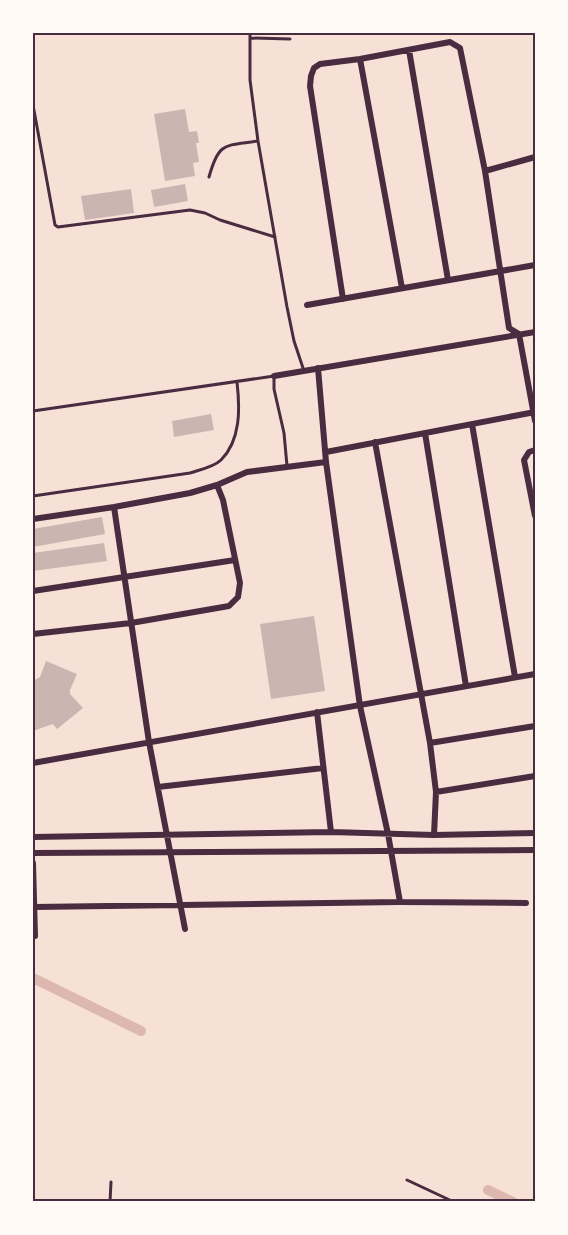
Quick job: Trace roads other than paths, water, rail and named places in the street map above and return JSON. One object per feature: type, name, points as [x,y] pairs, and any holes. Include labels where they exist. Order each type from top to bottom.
[{"type":"street","points":[[343,299],[310,86],[311,75],[314,68],[320,64],[450,42],[460,48],[485,171],[509,327],[519,334],[535,421]]},
{"type":"street","points":[[409,50],[448,280]]},
{"type":"street","points":[[360,59],[402,288]]},
{"type":"street","points":[[485,171],[535,157]]},
{"type":"street","points":[[307,305],[535,265]]},
{"type":"street","points":[[274,376],[535,332]]},
{"type":"street","points":[[318,368],[326,462],[360,706],[388,834],[400,902]]},
{"type":"street","points":[[326,452],[534,412]]},
{"type":"street","points":[[472,424],[515,677]]},
{"type":"street","points":[[425,433],[466,686]]},
{"type":"street","points":[[375,442],[430,743],[436,792],[434,835]]},
{"type":"street","points":[[535,450],[529,452],[524,460],[535,516]]},
{"type":"street","points":[[33,519],[190,493],[217,485],[247,472],[326,462]]},
{"type":"street","points":[[33,634],[131,623],[229,606],[238,597],[240,583],[223,500],[217,485]]},
{"type":"street","points":[[114,507],[149,742],[185,929]]},
{"type":"street","points":[[33,591],[235,560]]},
{"type":"street","points":[[33,763],[535,674]]},
{"type":"street","points":[[316,712],[332,832]]},
{"type":"street","points":[[430,743],[535,726]]},
{"type":"street","points":[[158,787],[323,768]]},
{"type":"street","points":[[436,792],[535,776]]},
{"type":"street","points":[[33,837],[332,832],[434,835],[535,833]]},
{"type":"street","points":[[33,853],[535,850]]},
{"type":"street","points":[[33,863],[35,936]]},
{"type":"street","points":[[34,907],[400,902],[526,903]]},
{"type":"lane","points":[[250,33],[250,80],[258,141],[294,341],[304,371]]},
{"type":"lane","points":[[250,38],[290,39]]},
{"type":"lane","points":[[33,105],[55,225],[58,227],[190,210],[275,237]]},
{"type":"lane","points":[[209,177],[215,155],[224,147],[258,141]]},
{"type":"lane","points":[[33,411],[274,376],[274,389],[284,433],[287,466]]},
{"type":"lane","points":[[33,496],[190,473],[221,460],[233,440],[239,418],[237,382]]},
{"type":"lane","points":[[407,1180],[454,1202]]},
{"type":"lane","points":[[110,1202],[111,1182]]},
{"type":"waterway","points":[[33,978],[141,1031]]},
{"type":"waterway","points":[[488,1190],[513,1202]]}]
